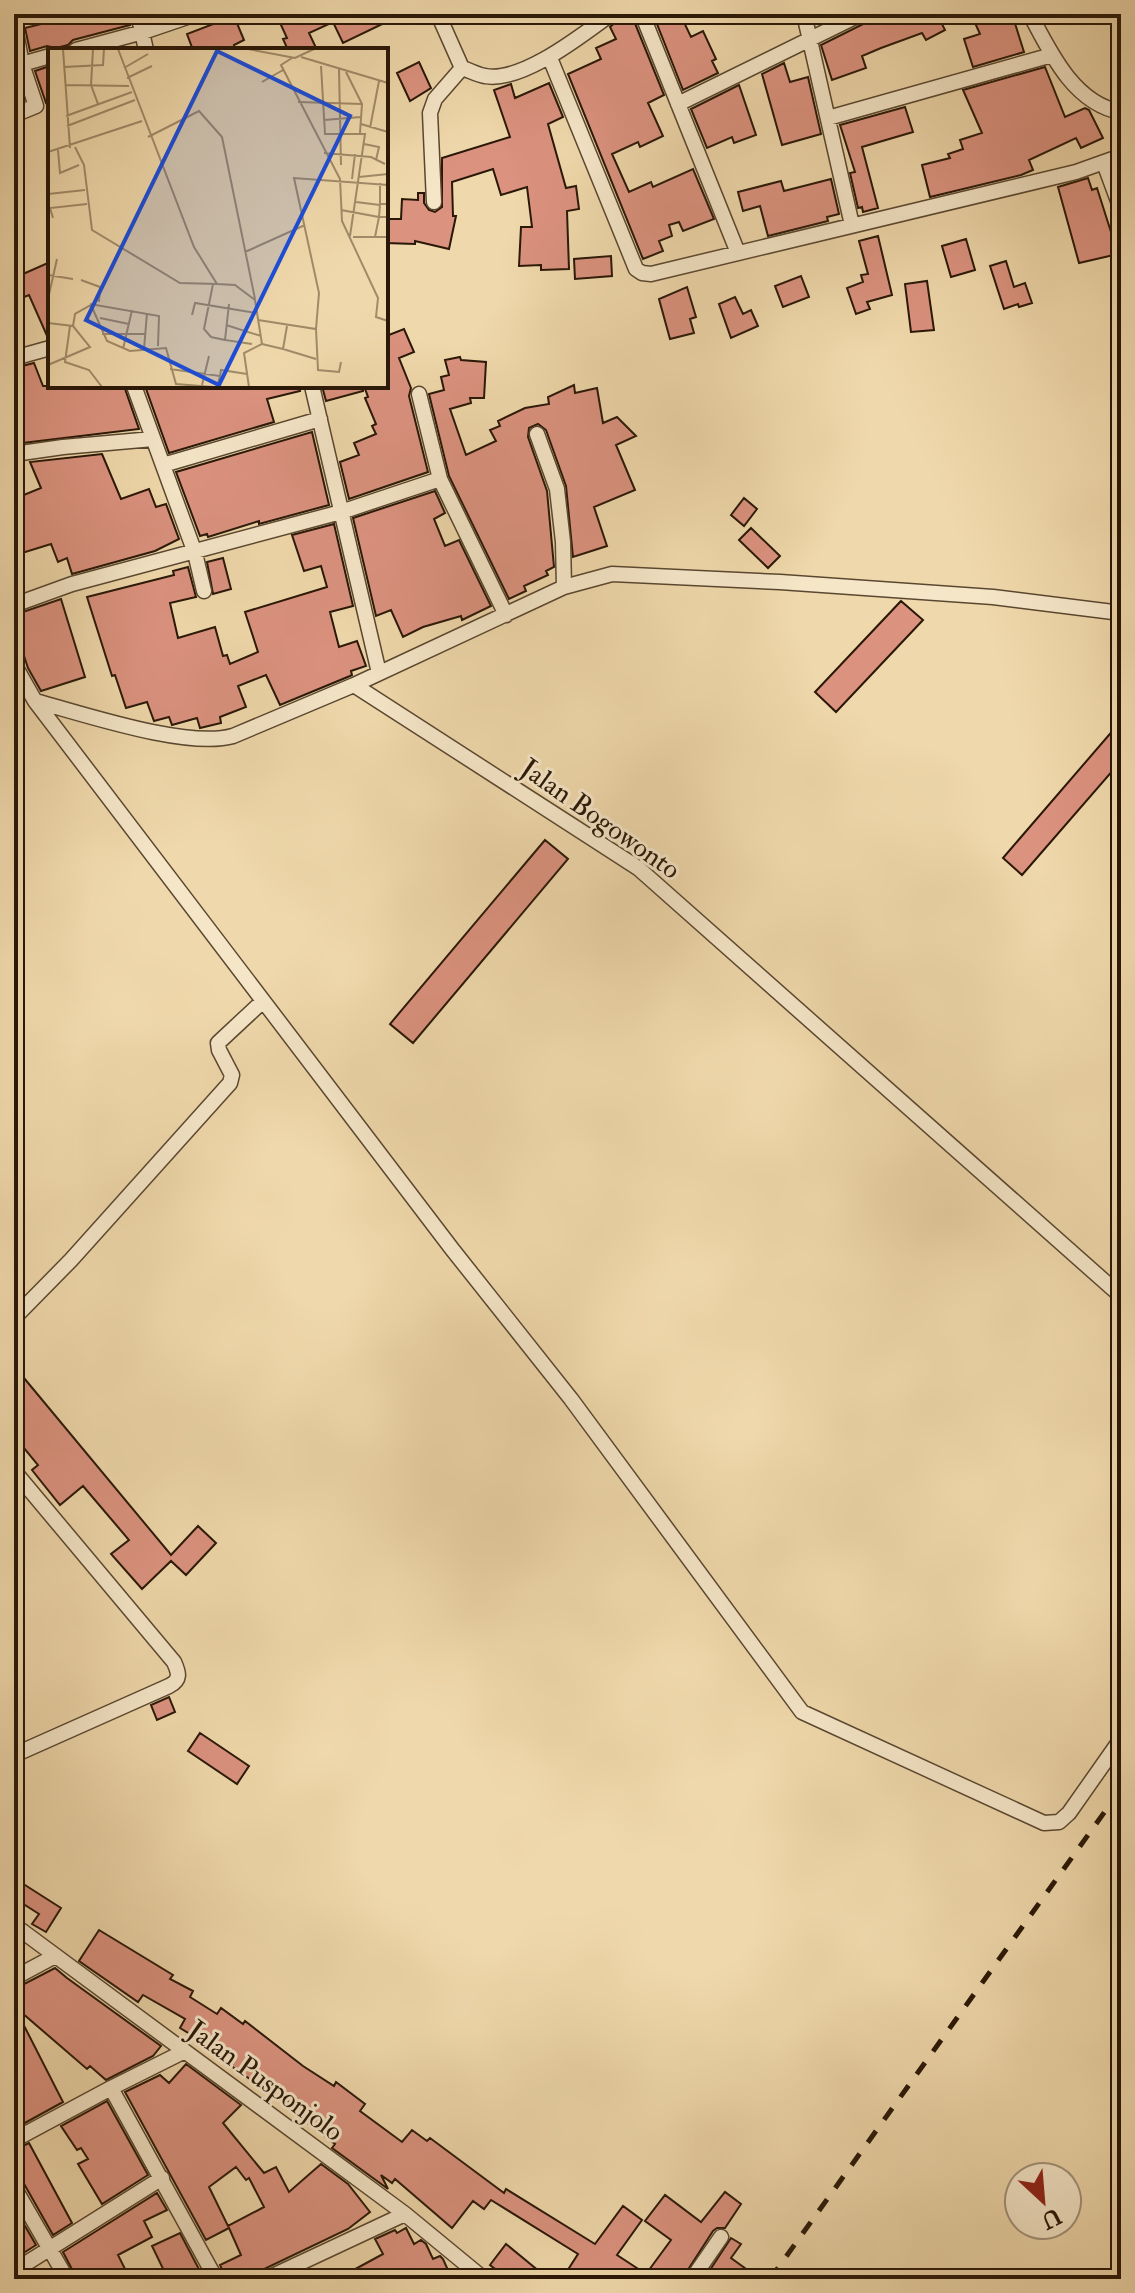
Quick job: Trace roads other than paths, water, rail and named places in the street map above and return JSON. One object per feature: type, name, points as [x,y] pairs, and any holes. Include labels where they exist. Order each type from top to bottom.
[{"type":"street","points":[[138,14],[146,48]]},
{"type":"street","points":[[83,48],[196,14]]},
{"type":"street","points":[[438,14],[462,68],[486,77],[510,73],[550,58],[611,14]]},
{"type":"street","points":[[642,14],[738,253]]},
{"type":"street","points":[[804,14],[852,225]]},
{"type":"street","points":[[678,104],[861,14]]},
{"type":"street","points":[[1030,14],[1052,55],[1074,85],[1103,106],[1121,112]]},
{"type":"street","points":[[14,22],[22,64],[36,106],[14,115]]},
{"type":"street","points":[[828,118],[1052,55]]},
{"type":"street","points":[[22,64],[48,57]]},
{"type":"street","points":[[550,58],[636,269],[642,273],[651,274],[1076,172],[1121,156]]},
{"type":"street","points":[[434,202],[430,113],[435,99],[462,68]]},
{"type":"street","points":[[1104,163],[1121,209]]},
{"type":"street","points":[[14,358],[48,349]]},
{"type":"street","points":[[135,388],[195,553],[204,591]]},
{"type":"street","points":[[312,388],[379,673]]},
{"type":"street","points":[[419,394],[440,479],[506,615]]},
{"type":"street","points":[[163,465],[320,419]]},
{"type":"street","points":[[537,434],[557,489],[564,587]]},
{"type":"street","points":[[14,454],[153,439]]},
{"type":"street","points":[[14,605],[72,584],[341,512],[440,479]]},
{"type":"street","points":[[35,701],[160,734],[214,739],[233,736],[354,685],[564,587],[593,577],[637,574],[993,597],[1121,613]]},
{"type":"street","points":[[14,664],[35,701],[452,1249],[571,1399],[802,1712],[1044,1823],[1059,1822],[1069,1813],[1121,1739]]},
{"type":"street","name":"Jalan Bogowonto","points":[[354,685],[638,868],[1121,1296]]},
{"type":"street","points":[[14,1318],[71,1260],[230,1083],[232,1075],[218,1043],[263,1001]]},
{"type":"street","points":[[14,1471],[174,1662],[179,1675],[177,1681],[169,1686],[14,1755]]},
{"type":"street","name":"Jalan Pusponjolo","points":[[14,1925],[405,2214],[484,2279]]},
{"type":"street","points":[[14,1978],[55,1956]]},
{"type":"street","points":[[14,2140],[183,2052]]},
{"type":"street","points":[[111,2088],[216,2279]]},
{"type":"street","points":[[14,2271],[162,2178]]},
{"type":"street","points":[[14,2187],[67,2279]]},
{"type":"street","points":[[266,2279],[405,2214]]},
{"type":"street","points":[[692,2279],[721,2237]]},
{"type":"railway","points":[[770,2279],[1121,1789]]}]
